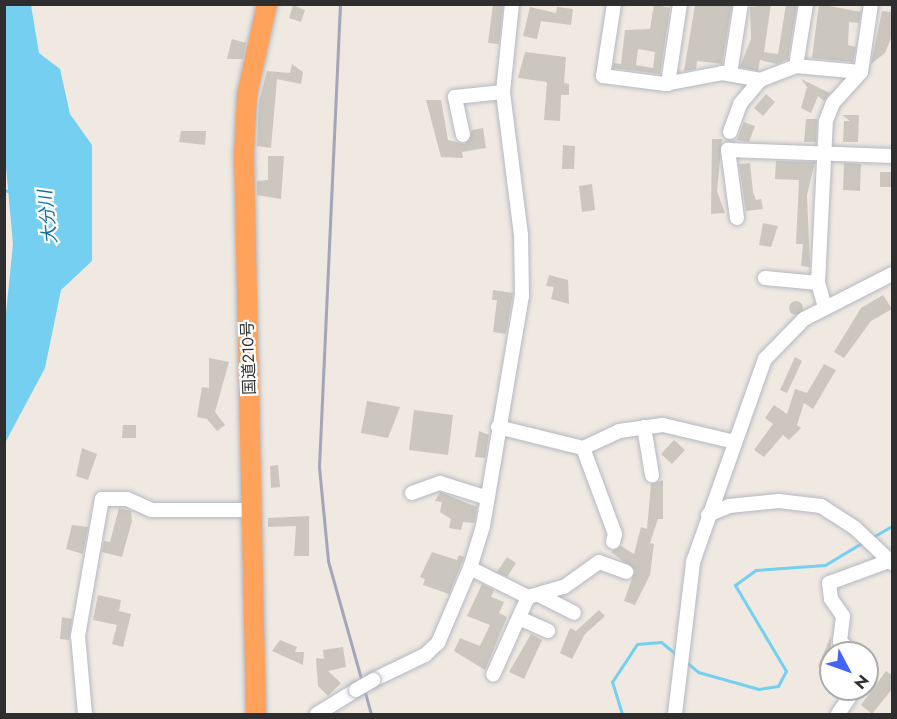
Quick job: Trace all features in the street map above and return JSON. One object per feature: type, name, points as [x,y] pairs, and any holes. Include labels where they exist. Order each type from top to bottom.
[{"type":"highway","name":"国道210号","points":[[256,714],[244,121],[267,4]]},
{"type":"street","points":[[317,714],[434,648],[470,568],[488,498],[523,276],[503,92],[512,4]]},
{"type":"street","points":[[614,4],[603,75],[668,84],[730,74],[760,80]]},
{"type":"street","points":[[668,84],[680,4]]},
{"type":"street","points":[[730,74],[741,4]]},
{"type":"street","points":[[796,66],[806,4]]},
{"type":"street","points":[[825,307],[818,283],[826,121],[833,103],[861,72],[872,4]]},
{"type":"street","points":[[730,132],[740,104],[760,80],[796,66],[861,72]]},
{"type":"street","points":[[463,135],[455,97],[503,92]]},
{"type":"street","points":[[737,218],[728,150],[891,156]]},
{"type":"street","points":[[675,714],[684,610],[708,515],[772,349],[796,324],[892,274]]},
{"type":"street","points":[[765,278],[818,283]]},
{"type":"street","points":[[498,427],[583,448],[611,434],[644,427],[672,425],[735,442]]},
{"type":"street","points":[[644,427],[652,475]]},
{"type":"street","points":[[583,448],[615,534],[613,542]]},
{"type":"street","points":[[412,493],[440,483],[488,498]]},
{"type":"street","points":[[85,714],[78,636],[102,499],[127,499],[152,510],[253,510]]},
{"type":"street","points":[[708,515],[729,506],[779,501],[821,506],[855,528],[891,562],[829,583],[831,599],[843,616],[840,641]]},
{"type":"street","points":[[493,675],[519,618],[534,597],[564,587],[599,562],[626,572]]},
{"type":"street","points":[[470,568],[574,613]]},
{"type":"street","points":[[519,618],[548,631]]},
{"type":"street","points":[[838,714],[847,701]]},
{"type":"water","name":"大分川","points":[[5,4],[31,5],[39,53],[60,69],[70,114],[92,145],[92,261],[61,290],[45,368],[5,443],[4,333],[13,244],[4,145]]},
{"type":"building","points":[[493,4],[503,4],[499,44],[488,43]]},
{"type":"building","points":[[654,4],[670,8],[660,74],[613,68],[614,63],[621,64],[625,30],[650,29]],"holes":[[[638,49],[655,52],[653,68],[636,65]]]},
{"type":"building","points":[[732,4],[722,64],[697,61],[696,69],[684,71],[695,5]]},
{"type":"building","points":[[771,4],[764,52],[778,54],[786,4],[797,4],[788,59],[777,64],[760,60],[758,71],[740,67],[751,39],[750,7]]},
{"type":"building","points":[[819,4],[861,12],[859,23],[849,22],[848,45],[856,47],[853,62],[812,58]]},
{"type":"building","points":[[293,5],[305,10],[301,22],[289,18]]},
{"type":"building","points":[[530,7],[556,13],[557,7],[573,9],[571,25],[541,21],[537,39],[523,36]]},
{"type":"building","points":[[882,11],[892,12],[892,36],[885,53],[871,64]]},
{"type":"building","points":[[232,39],[246,43],[243,59],[227,59]]},
{"type":"building","points":[[525,52],[566,57],[564,83],[569,84],[569,95],[561,95],[560,121],[544,120],[547,82],[518,78]]},
{"type":"building","points":[[292,64],[303,72],[301,84],[277,79],[271,148],[257,146],[259,101],[267,71],[290,73]]},
{"type":"building","points":[[801,79],[830,93],[824,101],[818,96],[811,113],[801,108],[807,87]]},
{"type":"building","points":[[766,94],[775,102],[763,116],[754,108]]},
{"type":"building","points":[[426,100],[441,100],[448,140],[465,144],[472,130],[483,128],[486,148],[462,152],[463,158],[441,157]]},
{"type":"building","points":[[842,115],[859,115],[858,142],[843,142],[844,121],[850,121]]},
{"type":"building","points":[[806,119],[817,119],[816,142],[804,142]]},
{"type":"building","points":[[744,122],[755,126],[749,142],[737,140]]},
{"type":"building","points":[[181,131],[206,131],[205,145],[179,142]]},
{"type":"building","points":[[712,139],[722,139],[717,191],[725,213],[711,214]]},
{"type":"building","points":[[563,145],[575,146],[574,169],[562,169]]},
{"type":"building","points":[[268,156],[284,156],[281,199],[257,195],[257,181],[268,180]]},
{"type":"building","points":[[776,161],[815,162],[807,195],[810,267],[801,266],[803,244],[796,244],[799,180],[775,179]]},
{"type":"building","points":[[750,163],[753,192],[756,200],[761,199],[763,209],[746,211],[739,164]]},
{"type":"building","points":[[844,163],[861,164],[860,191],[843,190]]},
{"type":"building","points":[[880,172],[891,172],[891,187],[880,187]]},
{"type":"building","points":[[592,184],[595,210],[582,212],[579,186]]},
{"type":"building","points":[[763,223],[778,226],[771,247],[759,245]]},
{"type":"building","points":[[549,275],[568,280],[569,304],[551,299],[554,287],[546,286]]},
{"type":"building","points":[[493,290],[513,293],[506,334],[493,332],[497,300],[492,300]]},
{"type":"building","points":[[883,295],[892,309],[871,321],[844,358],[834,352],[861,308]]},
{"type":"building","points":[[793,301],[799,301],[803,308],[799,315],[793,315],[789,311],[789,305]]},
{"type":"building","points":[[795,357],[802,361],[787,393],[780,390]]},
{"type":"building","points":[[209,358],[229,362],[215,412],[225,425],[217,431],[207,419],[197,417],[202,387],[209,388]]},
{"type":"building","points":[[824,364],[836,370],[813,409],[804,403],[797,425],[801,428],[789,440],[783,435],[764,457],[754,450],[773,424],[765,418],[774,405],[787,414],[795,389],[807,393]]},
{"type":"building","points":[[367,401],[400,407],[388,438],[361,433]]},
{"type":"building","points":[[414,410],[453,415],[448,455],[409,450]]},
{"type":"building","points":[[123,425],[136,425],[136,438],[122,438]]},
{"type":"building","points":[[479,431],[489,435],[485,458],[475,457]]},
{"type":"building","points":[[674,440],[685,450],[672,464],[661,454]]},
{"type":"building","points":[[82,448],[97,454],[88,480],[76,476]]},
{"type":"building","points":[[278,465],[280,487],[271,488],[270,466]]},
{"type":"building","points":[[663,480],[663,519],[658,519],[650,543],[654,544],[650,575],[635,605],[624,601],[635,570],[611,552],[621,546],[634,554],[641,527],[647,529],[651,484]]},
{"type":"building","points":[[440,492],[477,507],[474,523],[463,522],[461,530],[449,528],[451,519],[440,512],[442,502],[435,501]]},
{"type":"building","points":[[119,508],[131,511],[132,521],[122,557],[102,552],[104,541],[110,542]]},
{"type":"building","points":[[309,516],[309,556],[294,556],[296,526],[268,527],[268,518]]},
{"type":"building","points":[[72,525],[88,527],[83,554],[66,549]]},
{"type":"building","points":[[432,552],[457,560],[459,555],[464,557],[449,594],[423,585],[425,579],[420,577]]},
{"type":"building","points":[[507,557],[516,563],[507,577],[497,572]]},
{"type":"building","points":[[482,584],[494,590],[491,597],[504,602],[499,613],[507,617],[485,670],[454,651],[460,638],[480,646],[490,625],[467,616]]},
{"type":"building","points":[[98,595],[121,600],[119,611],[131,614],[123,647],[112,644],[117,625],[93,620]]},
{"type":"building","points":[[599,610],[605,616],[585,634],[572,659],[560,653],[570,628],[576,631]]},
{"type":"building","points":[[62,617],[72,619],[69,640],[60,639]]},
{"type":"building","points":[[531,634],[542,640],[524,679],[509,672]]},
{"type":"building","points":[[280,640],[297,647],[295,652],[304,652],[303,665],[272,651]]},
{"type":"building","points":[[343,647],[346,667],[328,671],[341,683],[328,696],[318,686],[316,658],[324,659],[323,650]]},
{"type":"building","points":[[886,671],[892,675],[892,689],[872,714],[861,705],[864,701],[879,701],[879,681]]},
{"type":"waterway","points":[[4,190],[14,193]]},
{"type":"waterway","points":[[871,538],[892,526]]},
{"type":"waterway","points":[[685,661],[698,672],[759,689],[778,686],[786,671],[735,585],[756,570],[825,565],[865,541]]},
{"type":"waterway","points":[[622,714],[612,682],[637,644],[661,642],[677,655]]},
{"type":"railway","points":[[340,4],[319,467],[328,561],[371,714]]}]
